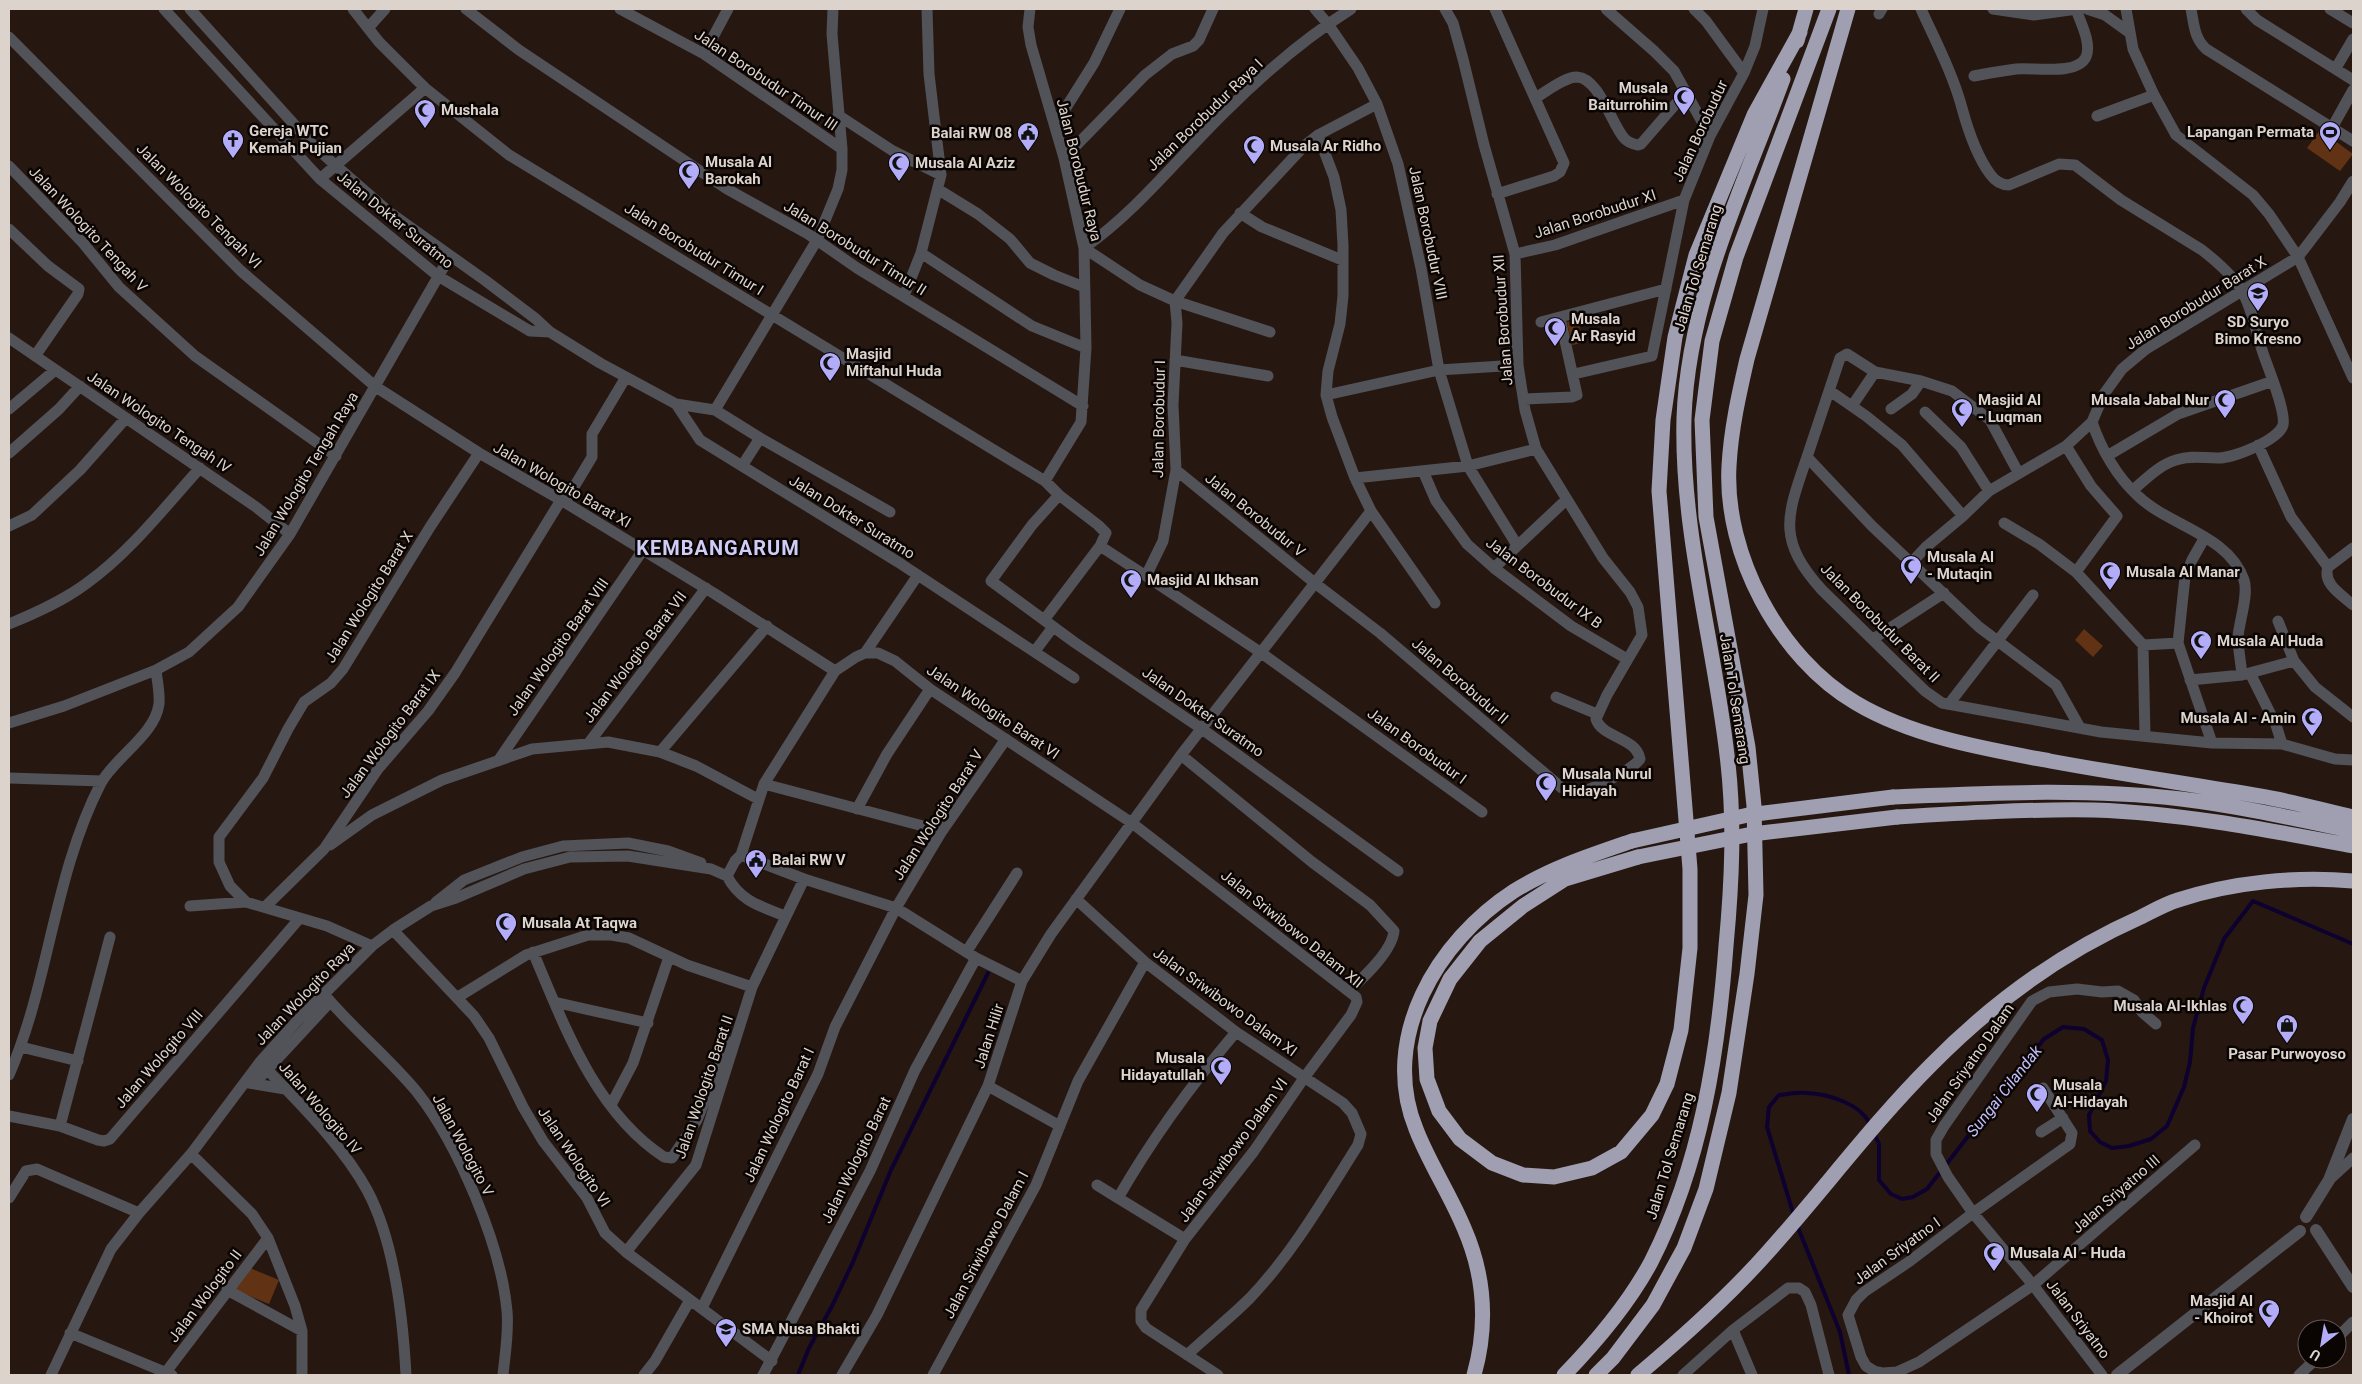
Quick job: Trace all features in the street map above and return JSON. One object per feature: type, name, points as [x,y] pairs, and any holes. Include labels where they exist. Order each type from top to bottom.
[{"type":"highway","name":"Jalan Tol Semarang","points":[[1564,1375],[1585,1353],[1626,1301],[1649,1265],[1666,1230],[1703,1118],[1719,1025],[1730,898],[1733,830],[1727,754],[1688,517],[1684,417],[1694,337],[1719,247],[1800,32],[1806,9]]},
{"type":"highway","name":"Jalan Tol Semarang","points":[[1596,1375],[1613,1358],[1653,1305],[1684,1248],[1706,1189],[1729,1093],[1747,974],[1756,895],[1754,806],[1748,747],[1706,517],[1702,420],[1712,341],[1736,257],[1829,9]]},
{"type":"highway","points":[[1848,9],[1747,359],[1735,413],[1729,467],[1730,500],[1740,552],[1756,590],[1780,632],[1815,672],[1855,703],[1902,724],[1950,741],[2105,771],[2263,796],[2353,817]]},
{"type":"highway","points":[[1800,32],[1754,115],[1696,255],[1675,337],[1662,420],[1659,491],[1690,869],[1690,948],[1682,1030],[1667,1084],[1652,1115],[1621,1152],[1592,1168],[1554,1178],[1523,1175],[1492,1163],[1460,1139],[1439,1111],[1427,1079],[1425,1048],[1430,1021],[1450,979],[1480,941],[1523,906],[1566,880],[1638,857],[1752,834],[1897,816],[1985,811],[2095,810],[2180,817],[2259,828],[2353,846]]},
{"type":"highway","points":[[1474,1375],[1482,1348],[1484,1316],[1482,1284],[1464,1228],[1415,1129],[1404,1091],[1403,1060],[1412,1017],[1435,969],[1470,926],[1514,892],[1561,866],[1632,841],[1748,815],[1893,797],[2089,792],[2182,799],[2262,812],[2353,831]]},
{"type":"highway","points":[[1638,1375],[1682,1338],[1765,1255],[1931,1065],[1991,1011],[2056,962],[2118,927],[2177,901],[2214,891],[2270,882],[2333,879],[2353,881]]},
{"type":"street","name":"Jalan Dokter Suratmo","points":[[164,9],[320,179],[438,276],[530,331],[550,332]]},
{"type":"street","name":"Jalan Dokter Suratmo","points":[[190,9],[310,142],[335,165],[389,212],[522,308],[550,332],[676,404],[715,410],[760,438],[890,512]]},
{"type":"street","name":"Jalan Borobudur Timur I","points":[[353,9],[368,28],[425,88],[509,155],[622,222],[772,317],[858,366],[1045,481],[1059,495],[1102,528],[1106,533],[1100,546]]},
{"type":"street","points":[[368,28],[385,9]]},
{"type":"street","name":"Jalan Borobudur Timur II","points":[[466,9],[519,50],[727,189],[817,240],[1083,406]]},
{"type":"street","name":"Jalan Borobudur Timur III","points":[[620,9],[636,13],[704,54],[842,149]]},
{"type":"street","points":[[704,54],[728,9]]},
{"type":"street","points":[[715,410],[817,240],[838,189],[842,170],[842,149],[832,34],[833,9]]},
{"type":"street","points":[[904,296],[921,253],[939,190],[941,175],[929,74],[927,9]]},
{"type":"street","name":"Jalan Borobudur Raya","points":[[1030,9],[1028,27],[1031,45],[1064,158],[1084,248],[1086,348],[1081,422],[1045,481]]},
{"type":"street","points":[[1055,125],[1094,63],[1120,9]]},
{"type":"street","points":[[1064,158],[1145,75],[1172,54],[1193,46],[1199,40],[1213,9]]},
{"type":"street","name":"Jalan Borobudur VIII","points":[[1315,9],[1328,24],[1358,68],[1377,104],[1398,164],[1421,268],[1439,370],[1468,466],[1517,545]]},
{"type":"street","name":"Jalan Borobudur Raya I","points":[[1084,248],[1098,238],[1166,174],[1224,112],[1295,49],[1351,9]]},
{"type":"street","name":"Jalan Borobudur XII","points":[[1445,9],[1453,22],[1497,194],[1515,254],[1518,365],[1536,449],[1603,558],[1630,592],[1638,607],[1642,635],[1627,659]]},
{"type":"street","points":[[1495,9],[1564,163],[1563,168],[1554,176],[1497,194]]},
{"type":"street","points":[[1606,9],[1654,50],[1674,71],[1710,136]]},
{"type":"street","points":[[1694,9],[1706,21],[1744,74]]},
{"type":"street","name":"Jalan Borobudur","points":[[1574,374],[1652,356],[1684,200],[1710,136],[1744,74],[1756,46],[1763,9]]},
{"type":"street","points":[[1920,9],[1939,49],[1962,108],[1968,134],[1990,175],[2001,185],[2009,185],[2060,164],[2075,165],[2136,210],[2214,259],[2242,291],[2273,382],[2283,419],[2283,426],[2277,434],[2258,446],[2229,457],[2216,459],[2190,456],[2166,464],[2133,490]]},
{"type":"street","points":[[1974,76],[2018,69],[2066,68],[2080,64],[2086,56],[2088,45],[2076,9],[2034,15],[1993,9]]},
{"type":"street","points":[[2087,9],[2105,15],[2130,33]]},
{"type":"street","points":[[2126,9],[2133,49],[2154,95],[2176,134],[2253,195],[2268,214],[2298,257],[2353,378]]},
{"type":"street","points":[[2192,9],[2199,43],[2353,140]]},
{"type":"street","points":[[2246,9],[2257,20],[2353,80]]},
{"type":"street","points":[[2330,9],[2353,23]]},
{"type":"street","name":"Jalan Wologito Tengah VI","points":[[9,37],[241,271],[376,387]]},
{"type":"street","points":[[2336,68],[2353,39]]},
{"type":"street","points":[[1535,98],[1570,79],[1578,77],[1585,80],[1594,88],[1607,107],[1624,139],[1638,145],[1641,144],[1686,92]]},
{"type":"street","points":[[320,179],[425,88]]},
{"type":"street","points":[[2333,126],[2353,90]]},
{"type":"street","points":[[2097,116],[2154,95]]},
{"type":"street","points":[[1175,301],[1222,233],[1304,145],[1318,135],[1377,104]]},
{"type":"street","points":[[838,115],[893,151],[941,175]]},
{"type":"street","points":[[1318,135],[1334,177],[1341,210],[1343,296],[1340,324],[1328,371],[1326,395],[1332,417],[1355,478],[1371,511],[1435,603]]},
{"type":"street","name":"Jalan Wologito Tengah V","points":[[9,166],[84,243],[119,287],[195,356],[336,456]]},
{"type":"street","points":[[2298,257],[2340,202],[2353,181]]},
{"type":"street","points":[[939,190],[978,214],[1010,239],[1030,263],[1054,276],[1084,287]]},
{"type":"street","name":"Jalan Borobudur XI","points":[[1515,254],[1554,245],[1684,200]]},
{"type":"street","points":[[1240,214],[1262,227],[1342,260]]},
{"type":"street","points":[[9,229],[48,266],[79,289],[78,294],[35,356]]},
{"type":"street","points":[[1084,248],[1140,285],[1175,301],[1270,332]]},
{"type":"street","points":[[921,253],[1032,326],[1086,348]]},
{"type":"street","name":"Jalan Wologito Tengah Raya","points":[[9,723],[64,706],[156,670],[189,652],[238,607],[290,534],[450,256]]},
{"type":"street","name":"Jalan Borobudur Barat X","points":[[1912,562],[1926,547],[1989,491],[2066,446],[2092,422],[2104,394],[2122,369],[2146,349],[2298,257]]},
{"type":"street","points":[[1542,322],[1666,289]]},
{"type":"street","name":"Jalan Borobudur I","points":[[1175,301],[1177,323],[1173,405],[1176,470],[1163,541],[1146,576],[1260,652],[1482,812]]},
{"type":"street","points":[[1524,399],[1576,396],[1574,374],[1560,318]]},
{"type":"street","name":"Jalan Wologito Tengah IV","points":[[9,338],[54,371],[80,386],[256,507],[290,534]]},
{"type":"street","name":"Jalan Borobudur Barat II","points":[[1875,372],[1850,356],[1844,355],[1840,358],[1789,517],[1790,537],[1794,549],[1813,580],[1936,700],[1949,704],[2078,726],[2101,732],[2212,743],[2282,744],[2335,759],[2353,760]]},
{"type":"street","points":[[1175,360],[1268,376]]},
{"type":"street","points":[[1326,395],[1439,370],[1518,365]]},
{"type":"street","points":[[9,409],[54,371]]},
{"type":"street","points":[[1852,406],[1875,372],[1921,381],[1952,391],[1990,420],[2014,475]]},
{"type":"street","name":"Jalan Wologito Barat IX","points":[[265,907],[324,849],[378,769],[428,711],[455,673],[592,457],[592,434],[626,377]]},
{"type":"street","points":[[1891,410],[1912,394],[1921,381]]},
{"type":"street","points":[[2108,456],[2178,414],[2273,382]]},
{"type":"street","points":[[9,452],[59,409],[80,386]]},
{"type":"street","name":"Jalan Wologito Barat XI","points":[[376,387],[479,453],[563,501],[706,588],[835,671]]},
{"type":"street","points":[[1830,391],[1902,445],[1963,516]]},
{"type":"street","name":"Jalan Dokter Suratmo","points":[[676,404],[700,440],[918,575],[1074,678]]},
{"type":"street","points":[[1925,412],[1961,447],[1989,491]]},
{"type":"street","points":[[9,526],[32,515],[80,470],[126,418]]},
{"type":"street","points":[[2092,422],[2100,444],[2138,496],[2220,547],[2244,580],[2238,637],[2246,674],[2276,725],[2282,744]]},
{"type":"street","points":[[742,466],[760,438]]},
{"type":"street","points":[[2066,446],[2091,486],[2118,516],[2076,572]]},
{"type":"street","points":[[2258,446],[2291,517],[2328,566],[2327,577],[2329,583],[2353,605]]},
{"type":"street","points":[[1355,478],[1468,466],[1536,449]]},
{"type":"street","name":"Jalan Wologito Barat X","points":[[246,902],[230,886],[219,862],[219,837],[263,778],[304,702],[332,683],[343,669],[430,527],[479,453]]},
{"type":"street","points":[[1808,457],[1872,526],[1979,627],[2056,685],[2078,726]]},
{"type":"street","points":[[9,624],[44,610],[93,579],[118,558],[200,468]]},
{"type":"street","name":"Jalan Borobudur V","points":[[1176,470],[1316,584]]},
{"type":"street","name":"Jalan Borobudur IX B","points":[[1423,471],[1436,501],[1467,544],[1494,568],[1571,626],[1627,659]]},
{"type":"street","name":"Jalan Dokter Suratmo","points":[[1059,495],[1032,525],[991,579],[994,584],[1202,729],[1398,870]]},
{"type":"street","points":[[1494,568],[1566,500]]},
{"type":"street","points":[[1202,729],[1371,511]]},
{"type":"street","points":[[2004,523],[2039,544],[2076,572],[2143,644],[2145,736]]},
{"type":"street","points":[[2205,537],[2185,577],[2178,643],[2212,743]]},
{"type":"street","points":[[1035,651],[1048,623],[1100,546],[1146,576]]},
{"type":"street","points":[[2328,566],[2353,548]]},
{"type":"street","name":"Jalan Wologito Barat VIII","points":[[498,761],[643,550]]},
{"type":"street","points":[[785,916],[748,900],[734,889],[727,876],[734,861],[741,855],[764,784],[835,671],[865,653],[918,575]]},
{"type":"street","name":"Jalan Borobudur II","points":[[1316,584],[1380,633],[1562,788],[1578,792],[1588,791],[1626,770],[1640,759],[1634,748],[1598,724],[1597,714]]},
{"type":"street","name":"Jalan Wologito Barat VII","points":[[588,744],[706,588]]},
{"type":"street","points":[[1873,639],[1944,593]]},
{"type":"street","points":[[1949,704],[2033,595]]},
{"type":"street","points":[[2278,620],[2294,661],[2315,687],[2353,717]]},
{"type":"street","points":[[660,752],[766,626]]},
{"type":"street","points":[[2143,644],[2178,643]]},
{"type":"street","name":"Jalan Wologito Barat VI","points":[[865,653],[878,653],[896,661],[930,689],[1132,823]]},
{"type":"street","points":[[1556,697],[1597,714],[1627,659]]},
{"type":"street","points":[[2190,680],[2246,674],[2294,661]]},
{"type":"street","points":[[9,1075],[21,1047],[62,885],[102,781],[135,743],[154,717],[159,703],[156,670]]},
{"type":"street","points":[[857,809],[887,754],[930,689]]},
{"type":"street","name":"Jalan Hilir","points":[[842,1375],[877,1315],[988,1086],[1022,981],[1076,899],[1202,729]]},
{"type":"street","name":"Jalan Wologito Barat V","points":[[896,908],[942,831],[1006,740]]},
{"type":"street","points":[[324,849],[372,815],[442,780],[532,749],[608,742],[660,752],[696,766],[758,799]]},
{"type":"street","points":[[1181,755],[1312,862],[1370,905],[1394,931],[1389,946],[1368,974],[1350,990]]},
{"type":"street","points":[[9,780],[102,781]]},
{"type":"street","points":[[764,784],[942,831]]},
{"type":"street","name":"Jalan Sriwibowo Dalam XII","points":[[1132,823],[1350,990],[1356,997],[1356,1008],[1304,1078]]},
{"type":"street","name":"Jalan Wologito Raya","points":[[50,1375],[111,1249],[263,1066],[372,946],[393,930],[431,906],[464,880],[522,857],[563,846],[628,843],[668,851],[695,860],[727,876]]},
{"type":"street","points":[[741,855],[896,908],[971,954],[1022,981]]},
{"type":"street","name":"Jalan Wologito Barat","points":[[763,1375],[870,1171],[915,1070],[971,954],[1017,873]]},
{"type":"street","name":"Jalan Wologito Barat II","points":[[626,1252],[696,1165],[752,987],[804,878]]},
{"type":"street","name":"Jalan Sriwibowo Dalam XI","points":[[1076,899],[1145,962],[1236,1032],[1343,1103],[1359,1124],[1361,1134],[1358,1144],[1317,1211],[1273,1272],[1249,1299],[1187,1354]]},
{"type":"street","points":[[190,906],[246,902],[327,926],[372,946]]},
{"type":"street","name":"Jalan Wologito Barat I","points":[[702,1308],[818,1074],[835,1026],[896,908]]},
{"type":"street","name":"Jalan Wologito VIII","points":[[9,1116],[60,1126],[98,1140],[110,1139],[299,919]]},
{"type":"street","name":"Jalan Wologito VI","points":[[393,930],[458,997],[489,1038],[523,1107],[543,1141],[587,1198],[606,1233],[626,1252],[772,1361]]},
{"type":"street","points":[[458,997],[526,954],[588,935],[611,935],[629,938],[669,957],[752,987],[697,1120],[672,1158],[664,1157],[655,1151],[627,1125],[592,1080],[554,1002],[533,952]]},
{"type":"street","points":[[60,1126],[110,937]]},
{"type":"street","points":[[611,1105],[633,1063],[669,957]]},
{"type":"street","name":"Jalan Sriwibowo Dalam I","points":[[933,1375],[1036,1185],[1078,1081],[1145,962]]},
{"type":"street","name":"Jalan Sriyatno Dalam","points":[[1973,1213],[1948,1177],[1936,1154],[1936,1140],[2032,1001],[2049,992],[2077,989],[2102,992],[2118,991],[2134,1000],[2142,1012],[2156,1024]]},
{"type":"street","name":"Jalan Wologito V","points":[[327,997],[417,1092],[439,1126],[481,1209],[496,1258],[505,1298],[507,1323],[504,1375]]},
{"type":"street","points":[[554,1002],[648,1023]]},
{"type":"street","points":[[1118,1198],[1136,1166],[1193,1083],[1236,1032]]},
{"type":"street","points":[[21,1047],[78,1061]]},
{"type":"street","name":"Jalan Wologito IV","points":[[263,1066],[344,1155],[367,1191],[390,1249],[402,1328],[406,1375]]},
{"type":"street","name":"Jalan Sriwibowo Dalam VI","points":[[1187,1354],[1146,1328],[1140,1316],[1185,1239],[1254,1151],[1304,1078]]},
{"type":"street","points":[[249,1083],[285,1089]]},
{"type":"street","points":[[988,1086],[1060,1126]]},
{"type":"street","name":"Jalan Sriyatno I","points":[[2034,1285],[1919,1362],[1897,1372],[1883,1373],[1874,1371],[1866,1366],[1861,1357],[1848,1315],[1856,1300],[1864,1292],[1910,1262],[1973,1213],[2070,1144],[2072,1133],[2043,1088]]},
{"type":"street","points":[[2042,1132],[2062,1118]]},
{"type":"street","points":[[2316,1230],[2310,1236],[2302,1234],[2299,1224],[2306,1218],[2329,1180],[2353,1119]]},
{"type":"street","name":"Jalan Sriyatno III","points":[[2034,1285],[2195,1145]]},
{"type":"street","points":[[191,1154],[252,1214],[268,1238],[295,1306],[302,1331],[302,1375]]},
{"type":"street","points":[[2329,1180],[2353,1158]]},
{"type":"street","points":[[9,1198],[13,1179],[26,1171],[37,1169],[139,1213]]},
{"type":"street","points":[[1097,1185],[1185,1239]]},
{"type":"street","name":"Jalan Sriyatno","points":[[1973,1213],[2034,1285],[2102,1375]]},
{"type":"street","points":[[2306,1218],[2315,1221],[2316,1230],[2353,1287]]},
{"type":"street","points":[[2117,1375],[2300,1231]]},
{"type":"street","name":"Jalan Wologito II","points":[[170,1374],[227,1290],[268,1238]]},
{"type":"street","points":[[1683,1375],[1733,1330],[1788,1288],[1799,1288],[1806,1292],[1811,1305],[1828,1375]]},
{"type":"street","points":[[227,1290],[302,1331]]},
{"type":"street","points":[[644,1375],[655,1361],[690,1300]]},
{"type":"street","points":[[1733,1330],[1752,1375]]},
{"type":"street","points":[[70,1333],[170,1374]]},
{"type":"street","points":[[1187,1354],[1218,1375]]},
{"type":"shaded area","name":"Lapangan Permata","points":[[2320,130],[2353,154],[2340,171],[2307,148]]},
{"type":"shaded area","points":[[1578,320],[1583,343],[1572,345],[1567,322]]},
{"type":"shaded area","points":[[2084,629],[2103,646],[2093,657],[2075,640]]},
{"type":"shaded area","points":[[245,1266],[279,1280],[269,1304],[235,1290]]},
{"type":"waterway","name":"Sungai Cilandak","points":[[1874,1133],[1879,1144],[1879,1180],[1891,1194],[1902,1199],[1913,1197],[1927,1189],[2044,1039],[2063,1027],[2084,1029],[2102,1040],[2108,1060],[2106,1081],[2089,1115],[2090,1131],[2100,1142],[2112,1148],[2129,1146],[2151,1139],[2167,1126],[2184,1087],[2190,1062],[2193,1028],[2204,988],[2224,939],[2253,901],[2353,944]]},
{"type":"waterway","points":[[798,1375],[809,1348],[853,1262],[891,1170],[988,973]]},
{"type":"waterway","name":"Sungai Cilandak","points":[[1794,1216],[1767,1127],[1769,1107],[1779,1095],[1793,1093],[1825,1095],[1860,1111],[1870,1125]]},
{"type":"waterway","name":"Sungai Cilandak","points":[[1797,1225],[1840,1332],[1849,1375]]},
{"type":"place","name":"Musala Baiturrohim","points":[[1684,116]]},
{"type":"place","name":"Mushala","points":[[425,129]]},
{"type":"place","name":"Lapangan Permata","points":[[2330,151]]},
{"type":"place","name":"Balai RW 08","points":[[1028,152]]},
{"type":"place","name":"Gereja WTC Kemah Pujian","points":[[233,159]]},
{"type":"place","name":"Musala Ar Ridho","points":[[1254,165]]},
{"type":"place","name":"Musala Al Aziz","points":[[899,182]]},
{"type":"place","name":"Musala Al Barokah","points":[[689,190]]},
{"type":"place","name":"SD Suryo Bimo Kresno","points":[[2258,312]]},
{"type":"place","name":"Musala Ar Rasyid","points":[[1555,347]]},
{"type":"place","name":"Masjid Miftahul Huda","points":[[830,382]]},
{"type":"place","name":"Musala Jabal Nur","points":[[2225,419]]},
{"type":"place","name":"Masjid Al - Luqman","points":[[1962,428]]},
{"type":"place","name":"Musala Al - Mutaqin","points":[[1911,585]]},
{"type":"place","name":"Musala Al Manar","points":[[2110,591]]},
{"type":"place","name":"Masjid Al Ikhsan","points":[[1131,599]]},
{"type":"place","name":"Musala Al Huda","points":[[2201,660]]},
{"type":"place","name":"Musala Al - Amin","points":[[2312,737]]},
{"type":"place","name":"Musala Nurul Hidayah","points":[[1546,802]]},
{"type":"place","name":"Balai RW V","points":[[756,879]]},
{"type":"place","name":"Musala At Taqwa","points":[[506,942]]},
{"type":"place","name":"Musala Al-Ikhlas","points":[[2243,1025]]},
{"type":"place","name":"Pasar Purwoyoso","points":[[2287,1044]]},
{"type":"place","name":"Musala Hidayatullah","points":[[1221,1086]]},
{"type":"place","name":"Musala Al-Hidayah","points":[[2037,1113]]},
{"type":"place","name":"Musala Al - Huda","points":[[1994,1272]]},
{"type":"place","name":"Masjid Al - Khoirot","points":[[2269,1329]]},
{"type":"place","name":"SMA Nusa Bhakti","points":[[726,1348]]},
{"type":"district","name":"KEMBANGARUM","points":[[718,548]]}]
